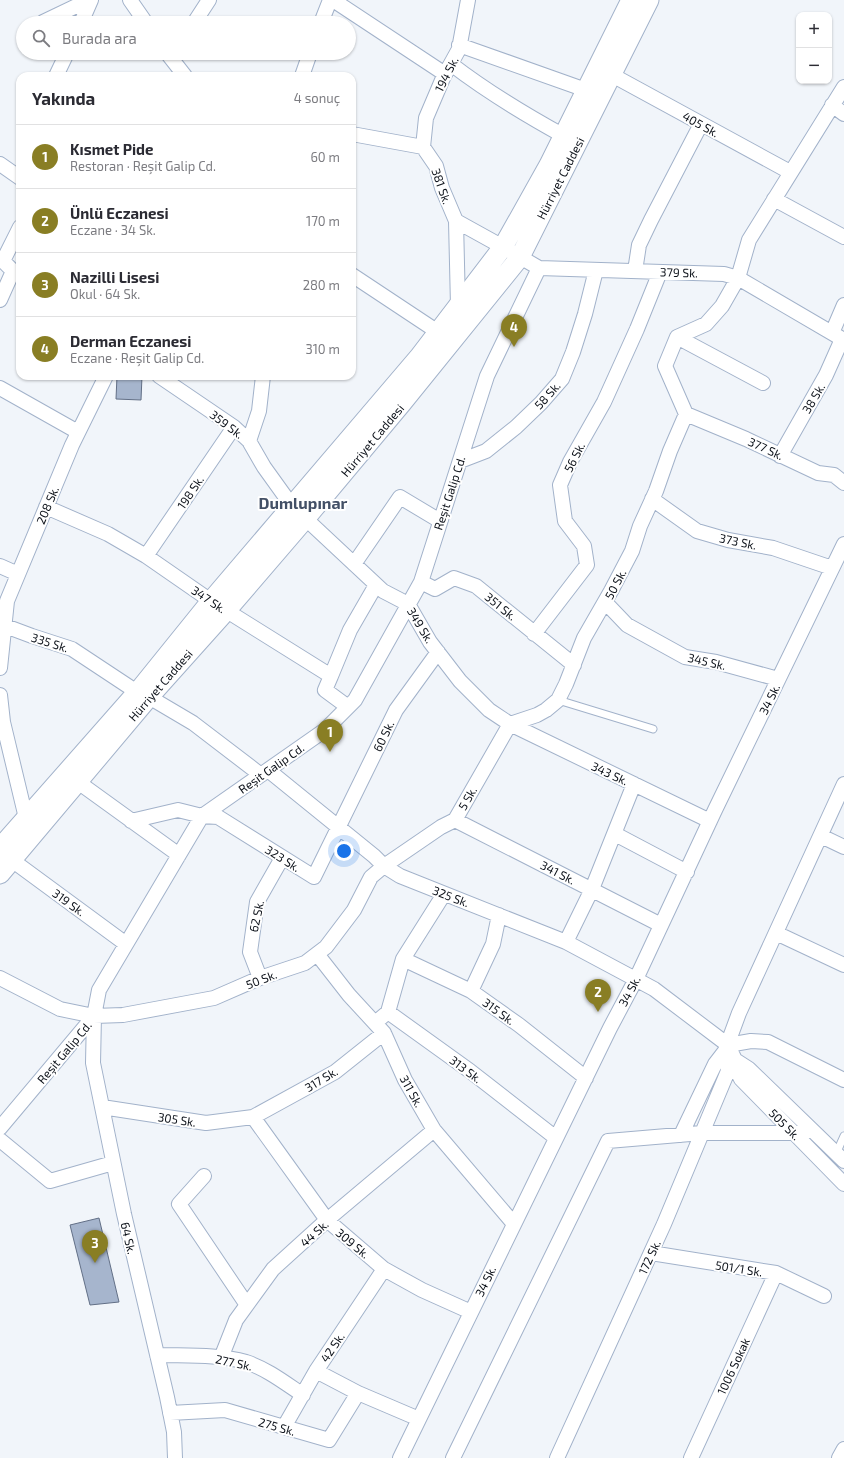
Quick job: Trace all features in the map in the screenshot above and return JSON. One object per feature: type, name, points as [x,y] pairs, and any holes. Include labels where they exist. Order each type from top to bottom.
[{"type":"main road","name":"Hürriyet Caddesi","points":[[3,858],[26,818],[143,695],[219,606],[292,506],[414,363],[503,247],[549,165],[631,0]]},
{"type":"main road","name":"Hürriyet Caddesi","points":[[219,606],[306,519],[520,257],[649,0]]},
{"type":"main road","name":"Hürriyet Caddesi","points":[[3,858],[78,782],[143,695]]},
{"type":"street","points":[[56,16],[90,0]]},
{"type":"street","points":[[84,16],[90,0]]},
{"type":"street","points":[[130,0],[141,16]]},
{"type":"street","points":[[199,16],[209,0]]},
{"type":"street","points":[[324,16],[331,0],[448,69],[475,83],[516,110],[564,136]]},
{"type":"street","name":"194 Sk.","points":[[423,147],[426,118],[460,45],[468,0]]},
{"type":"street","points":[[460,45],[586,90]]},
{"type":"street","points":[[58,72],[64,60]]},
{"type":"street","points":[[174,60],[182,72]]},
{"type":"street","points":[[303,72],[308,60]]},
{"type":"street","name":"405 Sk.","points":[[612,75],[790,172]]},
{"type":"street","points":[[686,414],[665,366],[677,337],[706,324],[722,306],[738,278],[749,240],[844,87]]},
{"type":"street","points":[[832,105],[844,114]]},
{"type":"street","points":[[635,271],[639,245],[701,124]]},
{"type":"street","points":[[356,135],[423,147]]},
{"type":"street","name":"381 Sk.","points":[[423,147],[436,166],[442,188],[456,221]]},
{"type":"street","points":[[0,164],[16,175]]},
{"type":"street","points":[[774,199],[844,237]]},
{"type":"street","points":[[456,221],[503,247]]},
{"type":"street","points":[[456,221],[458,306]]},
{"type":"street","points":[[0,300],[13,271],[2,261],[16,235]]},
{"type":"street","name":"379 Sk.","points":[[503,247],[539,268],[724,274],[738,278],[839,338]]},
{"type":"street","name":"Reşit Galip Cd.","points":[[0,1128],[94,1016],[99,990],[202,816],[325,730],[355,700],[421,582],[487,376],[539,268]]},
{"type":"street","name":"58 Sk.","points":[[460,461],[486,451],[516,427],[536,408],[562,379],[583,321],[596,270]]},
{"type":"street","name":"56 Sk.","points":[[534,634],[587,565],[584,546],[565,521],[560,485],[570,462],[604,402],[637,329],[660,272]]},
{"type":"street","points":[[356,278],[438,332]]},
{"type":"street","name":"38 Sk.","points":[[780,456],[826,376],[839,338],[844,305]]},
{"type":"street","points":[[677,337],[763,383]]},
{"type":"street","name":"208 Sk.","points":[[0,668],[7,601],[78,432],[104,380]]},
{"type":"street","name":"359 Sk.","points":[[165,380],[234,427],[249,441],[264,467],[292,506],[306,519]]},
{"type":"street","points":[[249,441],[259,411],[263,380]]},
{"type":"street","points":[[0,388],[78,432]]},
{"type":"street","name":"377 Sk.","points":[[686,414],[746,439],[818,473],[834,476],[844,483]]},
{"type":"street","name":"50 Sk.","points":[[510,724],[537,715],[558,700],[574,665],[584,638],[632,551],[640,526],[686,414]]},
{"type":"street","name":"198 Sk.","points":[[146,556],[234,427]]},
{"type":"street","points":[[354,564],[400,497],[440,521]]},
{"type":"street","name":"373 Sk.","points":[[652,499],[697,531],[728,540],[773,548],[832,568]]},
{"type":"street","name":"347 Sk.","points":[[46,507],[108,534],[146,556],[219,606],[331,676]]},
{"type":"street","name":"349 Sk.","points":[[306,519],[383,591],[408,604],[430,642],[460,681],[489,710],[510,724]]},
{"type":"street","name":"34 Sk.","points":[[400,1458],[610,1028],[636,979],[710,821],[844,544]]},
{"type":"street","points":[[0,566],[18,574]]},
{"type":"street","name":"351 Sk.","points":[[421,582],[435,589],[454,578],[476,586],[574,665]]},
{"type":"street","points":[[348,707],[325,690],[350,630],[376,585]]},
{"type":"street","name":"345 Sk.","points":[[605,602],[627,625],[685,657],[716,662],[778,679]]},
{"type":"street","name":"335 Sk.","points":[[3,630],[32,636],[72,649],[143,695]]},
{"type":"street","name":"60 Sk.","points":[[338,827],[396,710],[438,652]]},
{"type":"street","points":[[0,695],[3,722],[26,818]]},
{"type":"street","name":"325 Sk.","points":[[143,695],[193,724],[265,772],[338,827],[384,866],[400,876],[566,942],[654,989]]},
{"type":"street","name":"343 Sk.","points":[[510,724],[710,821]]},
{"type":"street","name":"5 Sk.","points":[[384,866],[441,827],[455,820],[510,724]]},
{"type":"street","points":[[78,782],[179,855]]},
{"type":"street","points":[[566,942],[592,889],[634,784]]},
{"type":"street","points":[[730,1052],[739,1013],[844,784]]},
{"type":"street","name":"323 Sk.","points":[[131,820],[178,810],[202,816],[218,817],[314,877],[338,827]]},
{"type":"street","name":"341 Sk.","points":[[455,820],[661,925]]},
{"type":"street","points":[[615,834],[687,872]]},
{"type":"street","points":[[820,836],[844,848]]},
{"type":"street","name":"319 Sk.","points":[[3,858],[126,944]]},
{"type":"street","name":"62 Sk.","points":[[260,978],[250,952],[257,902],[282,858]]},
{"type":"street","name":"50 Sk.","points":[[0,978],[60,1009],[94,1016],[123,1015],[214,998],[260,978],[305,963],[317,954],[326,947],[354,910],[371,877],[384,866]]},
{"type":"street","points":[[380,1028],[388,1012],[403,959],[444,894]]},
{"type":"street","points":[[471,991],[493,944],[499,915]]},
{"type":"street","points":[[776,933],[844,965]]},
{"type":"street","name":"311 Sk.","points":[[317,954],[349,995],[380,1028],[405,1080],[434,1130],[514,1224]]},
{"type":"street","name":"315 Sk.","points":[[403,959],[471,991],[519,1025],[586,1078]]},
{"type":"street","name":"505 Sk.","points":[[654,989],[749,1069],[840,1158]]},
{"type":"street","name":"313 Sk.","points":[[388,1012],[470,1071],[556,1138]]},
{"type":"street","name":"64 Sk.","points":[[94,1016],[93,1063],[124,1214],[174,1432],[175,1458]]},
{"type":"street","name":"317 Sk.","points":[[253,1117],[335,1072],[380,1028]]},
{"type":"street","points":[[680,1135],[715,1064],[730,1052],[751,1041],[768,1042],[844,1080]]},
{"type":"street","name":"505 Sk.","points":[[730,1052],[736,1070],[741,1079],[844,1184]]},
{"type":"street","name":"172 Sk.","points":[[557,1458],[651,1253],[728,1071],[730,1052]]},
{"type":"street","name":"305 Sk.","points":[[102,1107],[206,1123],[253,1117]]},
{"type":"street","name":"309 Sk.","points":[[253,1117],[327,1220],[384,1269],[422,1290],[471,1312]]},
{"type":"street","name":"44 Sk.","points":[[221,1358],[236,1320],[273,1269],[327,1220],[434,1130]]},
{"type":"street","points":[[453,1458],[608,1141],[702,1133],[794,1133],[812,1130]]},
{"type":"street","points":[[0,1140],[50,1181],[113,1163]]},
{"type":"street","points":[[204,1176],[178,1204],[247,1305]]},
{"type":"street","name":"501/1 Sk.","points":[[651,1253],[776,1274],[824,1296]]},
{"type":"street","name":"42 Sk.","points":[[284,1427],[316,1372],[384,1269]]},
{"type":"street","name":"1006 Sokak","points":[[691,1458],[776,1274]]},
{"type":"street","name":"277 Sk.","points":[[157,1356],[221,1358],[246,1362],[264,1370],[302,1395]]},
{"type":"street","points":[[316,1372],[358,1393],[419,1419]]},
{"type":"street","name":"275 Sk.","points":[[170,1413],[225,1410],[329,1440],[358,1393]]},
{"type":"street","points":[[839,1458],[844,1449]]},
{"type":"lane","points":[[558,700],[653,729]]},
{"type":"lane","points":[[840,1158],[844,1136]]},
{"type":"building","points":[[117,380],[142,380],[141,400],[116,399]]},
{"type":"building","points":[[99,1218],[119,1302],[90,1305],[70,1225]]},
{"type":"place","name":"Derman Eczanesi","points":[[514,347]]},
{"type":"place","name":"Kısmet Pide","points":[[330,752]]},
{"type":"place","name":"Ünlü Eczanesi","points":[[598,1012]]},
{"type":"place","name":"Nazilli Lisesi","points":[[95,1263]]},
{"type":"district","name":"Dumlupınar","points":[[303,502]]}]
